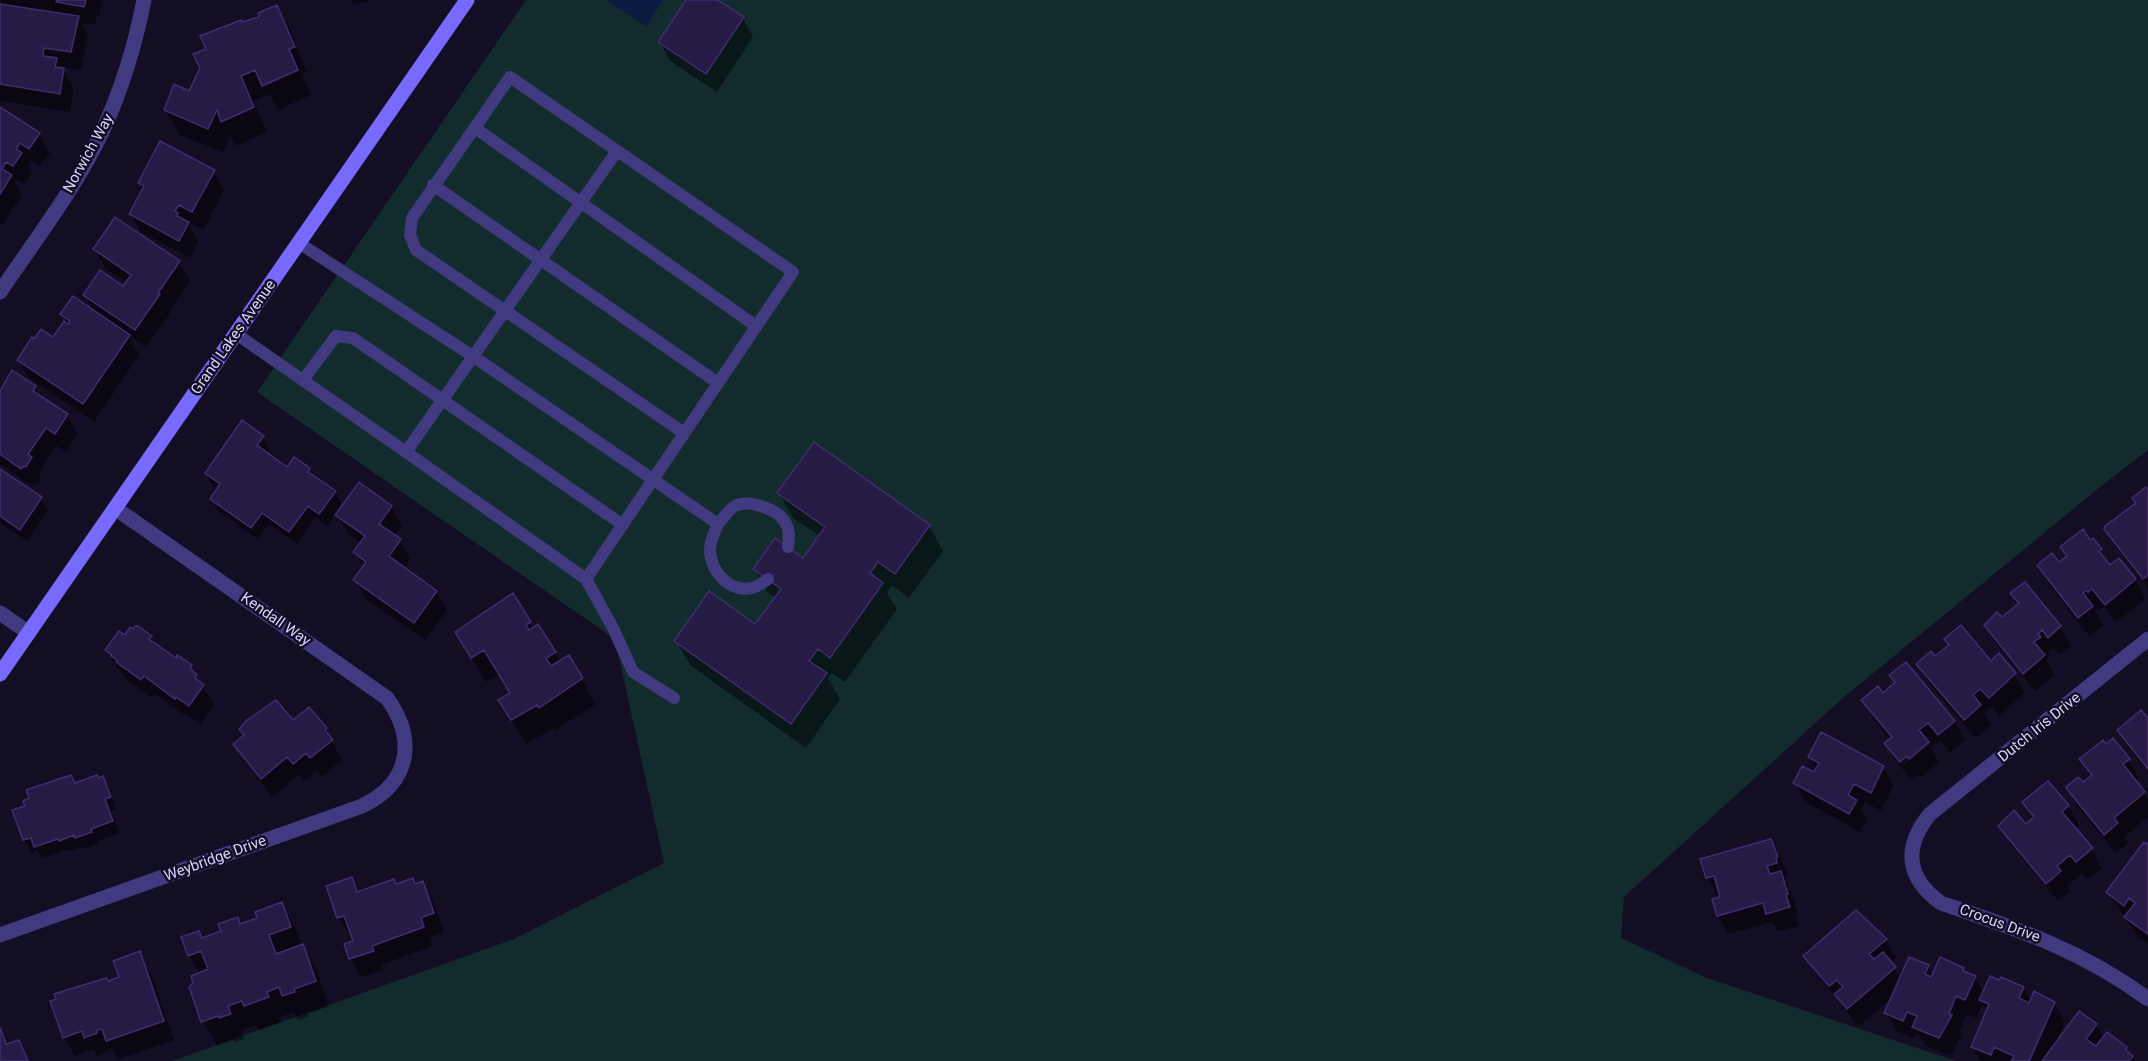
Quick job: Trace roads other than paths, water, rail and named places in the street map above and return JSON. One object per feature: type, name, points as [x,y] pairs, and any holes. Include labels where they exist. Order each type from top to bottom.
[{"type":"street","name":"Norwich Way","points":[[0,291],[76,179],[101,133],[122,84],[137,34],[144,0]]},
{"type":"street","name":"Grand Lakes Avenue","points":[[0,674],[467,0]]},
{"type":"street","name":"Kendall Way","points":[[115,508],[387,698],[399,715],[405,733],[405,752]]},
{"type":"street","points":[[0,613],[29,633]]},
{"type":"street","name":"Dutch Iris Drive","points":[[1930,814],[2148,639]]},
{"type":"street","name":"Weybridge Drive","points":[[0,935],[362,806],[389,788],[400,771],[405,752]]},
{"type":"street","name":"Crocus Drive","points":[[1930,814],[1916,835],[1912,860],[1916,877],[1927,893],[1941,903],[2046,939],[2094,963],[2148,999]]},
{"type":"lane","points":[[586,579],[793,272],[510,77],[412,218],[410,235],[416,250],[684,433]]},
{"type":"lane","points":[[475,128],[756,326]]},
{"type":"lane","points":[[406,453],[617,151]]},
{"type":"lane","points":[[433,186],[718,383]]},
{"type":"lane","points":[[299,243],[474,357],[718,524]]},
{"type":"lane","points":[[235,333],[586,579],[614,628],[633,672],[674,698]]},
{"type":"lane","points":[[303,380],[336,336],[353,338],[622,525]]},
{"type":"lane","points":[[768,579],[756,587],[744,589],[724,582],[713,569],[709,549],[718,524],[735,506],[753,504],[772,510],[786,522],[788,547]]},
{"type":"water","points":[[606,0],[663,0],[646,27]]}]
